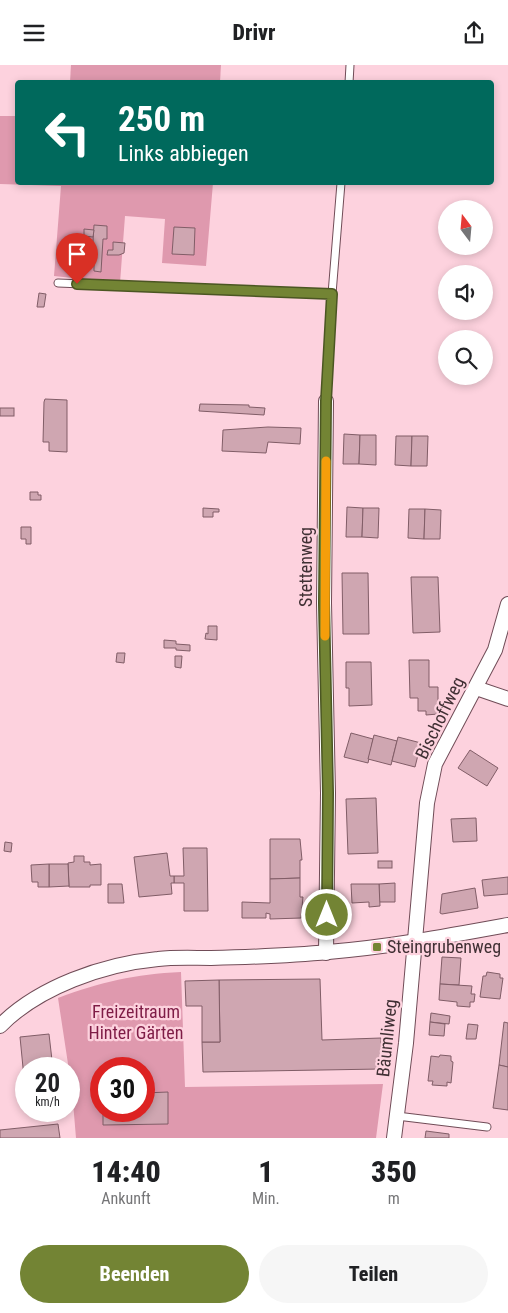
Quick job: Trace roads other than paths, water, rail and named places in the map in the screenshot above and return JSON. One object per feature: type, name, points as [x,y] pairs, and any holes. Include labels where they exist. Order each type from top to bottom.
[{"type":"street","name":"Stettenweg","points":[[326,401],[324,603],[328,793],[326,953]]},
{"type":"street","name":"Bischoffweg","points":[[414,943],[427,803],[435,764],[496,650],[508,604]]},
{"type":"street","points":[[476,688],[508,699]]},
{"type":"street","points":[[0,1027],[6,1020],[41,995],[79,978],[114,967],[157,959],[326,953],[414,943],[508,925]]},
{"type":"street","name":"Bäumliweg","points":[[394,1138],[406,1043],[414,943]]},
{"type":"lane","points":[[349,80],[350,65]]},
{"type":"lane","name":"Stettenweg","points":[[326,401],[341,185]]},
{"type":"lane","points":[[58,283],[332,294]]},
{"type":"lane","points":[[397,1116],[487,1127]]},
{"type":"place","name":"Steingrubenweg","points":[[377,947]]},
{"type":"park label","name":"Freizeitraum Hinter Gärten","points":[[136,1022]]}]
